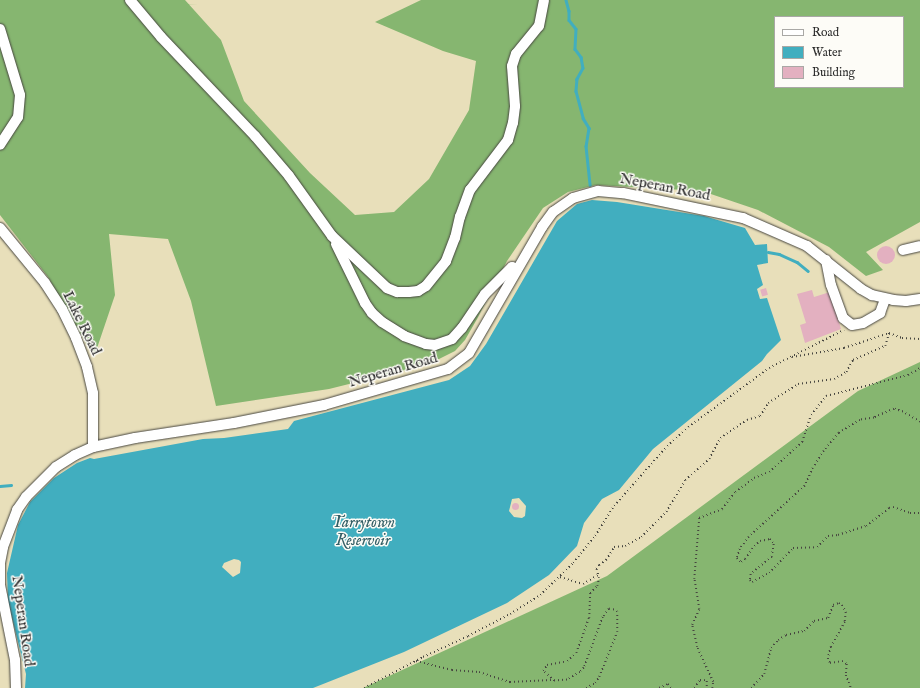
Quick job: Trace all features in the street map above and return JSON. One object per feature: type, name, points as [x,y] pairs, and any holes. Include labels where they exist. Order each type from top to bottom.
[{"type":"street","points":[[130,0],[161,37],[255,136],[289,176],[332,236],[365,303],[372,313],[404,336],[426,344],[435,345],[452,339],[462,328],[485,294],[512,267],[517,269]]},
{"type":"street","points":[[332,236],[387,288],[397,292],[409,292],[418,291],[426,286],[446,261],[470,190],[508,140],[513,123],[515,106],[512,66],[516,54],[539,26],[544,0]]},
{"type":"street","points":[[0,29],[20,95],[18,118],[0,145]]},
{"type":"street","name":"Neperan Road","points":[[16,688],[15,660],[0,585],[0,563],[17,510],[41,480],[56,467],[75,455],[93,447],[135,438],[234,423],[324,404],[448,369],[469,353],[542,227],[553,212],[573,198],[598,191],[623,193],[743,218],[807,246],[851,281],[872,295],[885,299],[906,301],[920,299]]},
{"type":"street","name":"Lake Road","points":[[0,228],[45,282],[62,309],[76,338],[87,367],[93,393],[93,447]]},
{"type":"street","points":[[903,250],[920,246]]},
{"type":"street","points":[[826,260],[831,285],[843,318],[852,325],[863,323],[880,313],[885,299]]},
{"type":"path","points":[[364,688],[510,614],[540,594],[559,577],[586,547],[614,506],[667,446],[688,427],[769,368],[852,325]]},
{"type":"path","points":[[789,358],[844,348],[889,333],[902,338],[920,339]]},
{"type":"path","points":[[551,680],[543,671],[545,667],[552,663],[567,661],[576,653],[589,618],[590,593],[597,586],[598,575],[596,569],[606,560],[614,547],[625,546],[641,537],[666,512],[685,480],[709,459],[720,438],[747,420],[760,416],[768,403],[798,384],[834,379],[846,372],[853,360],[885,346],[889,333]]},
{"type":"path","points":[[712,688],[713,682],[697,647],[692,625],[700,609],[694,579],[699,518],[722,509],[735,492],[754,478],[769,472],[802,442],[811,415],[826,396],[908,375],[920,368]]},
{"type":"path","points":[[920,422],[903,412],[894,409],[874,418],[860,420],[839,433],[824,451],[813,468],[805,486],[749,536],[740,549],[737,558],[741,562],[746,560],[754,546],[760,541],[770,539],[774,544],[772,557],[752,574],[750,580],[752,582],[769,573],[793,548],[817,547],[828,536],[838,535],[866,526],[889,508],[893,507],[910,513],[920,513]]},
{"type":"path","points":[[559,577],[583,584],[598,575]]},
{"type":"path","points":[[751,688],[764,674],[771,648],[778,640],[786,635],[804,631],[814,621],[828,618],[833,605],[839,603],[846,612],[845,622],[831,647],[828,658],[830,663],[842,661],[847,664],[846,674],[851,688]]},
{"type":"path","points":[[416,661],[452,670],[479,672],[510,682],[551,680],[554,682],[566,680],[584,668],[603,617],[610,609],[614,610],[616,612],[617,632],[599,677],[595,683],[586,688]]},
{"type":"path","points":[[694,688],[700,680],[704,680],[707,681],[707,688]]},
{"type":"path","points":[[659,688],[668,684],[671,688]]},
{"type":"green space","points":[[0,0],[185,0],[221,40],[244,101],[310,173],[355,215],[394,212],[429,179],[469,110],[476,61],[443,51],[375,22],[421,0],[920,0],[920,222],[866,252],[883,270],[866,276],[829,247],[758,210],[702,191],[596,185],[568,192],[543,208],[507,261],[465,340],[455,351],[429,364],[329,389],[216,406],[191,301],[168,239],[109,234],[115,295],[94,357],[48,277],[0,215]]},
{"type":"green space","points":[[920,362],[920,688],[363,688],[607,576],[858,391]]},
{"type":"water","name":"Tarrytown Reservoir","points":[[592,200],[617,202],[704,216],[745,228],[755,245],[767,244],[768,263],[757,265],[763,285],[757,289],[760,299],[767,298],[781,340],[762,361],[653,449],[619,490],[602,499],[584,523],[577,546],[549,575],[507,603],[404,652],[313,688],[25,688],[26,674],[8,602],[7,573],[18,525],[30,502],[54,478],[77,463],[90,458],[94,459],[203,439],[224,438],[288,429],[294,421],[449,380],[470,366],[486,344],[557,221],[577,204]],"holes":[[[519,498],[526,506],[525,516],[522,518],[514,517],[509,511],[512,499]],[[234,559],[241,562],[240,573],[233,577],[222,567],[224,563]]]},
{"type":"building","points":[[882,246],[890,246],[895,251],[893,262],[890,264],[882,264],[877,259],[877,251]]},
{"type":"building","points":[[766,288],[768,295],[762,296],[760,290]]},
{"type":"building","points":[[812,290],[814,297],[830,292],[841,329],[805,343],[800,325],[806,323],[797,294]]},
{"type":"building","points":[[515,503],[518,506],[515,509],[512,506]]},
{"type":"waterway","points":[[566,0],[569,11],[569,20],[576,29],[575,49],[581,57],[583,68],[577,79],[576,91],[583,118],[589,128],[586,146],[590,185]]},
{"type":"waterway","points":[[768,252],[779,254],[797,262],[808,271]]},
{"type":"waterway","points":[[0,486],[11,485]]}]
